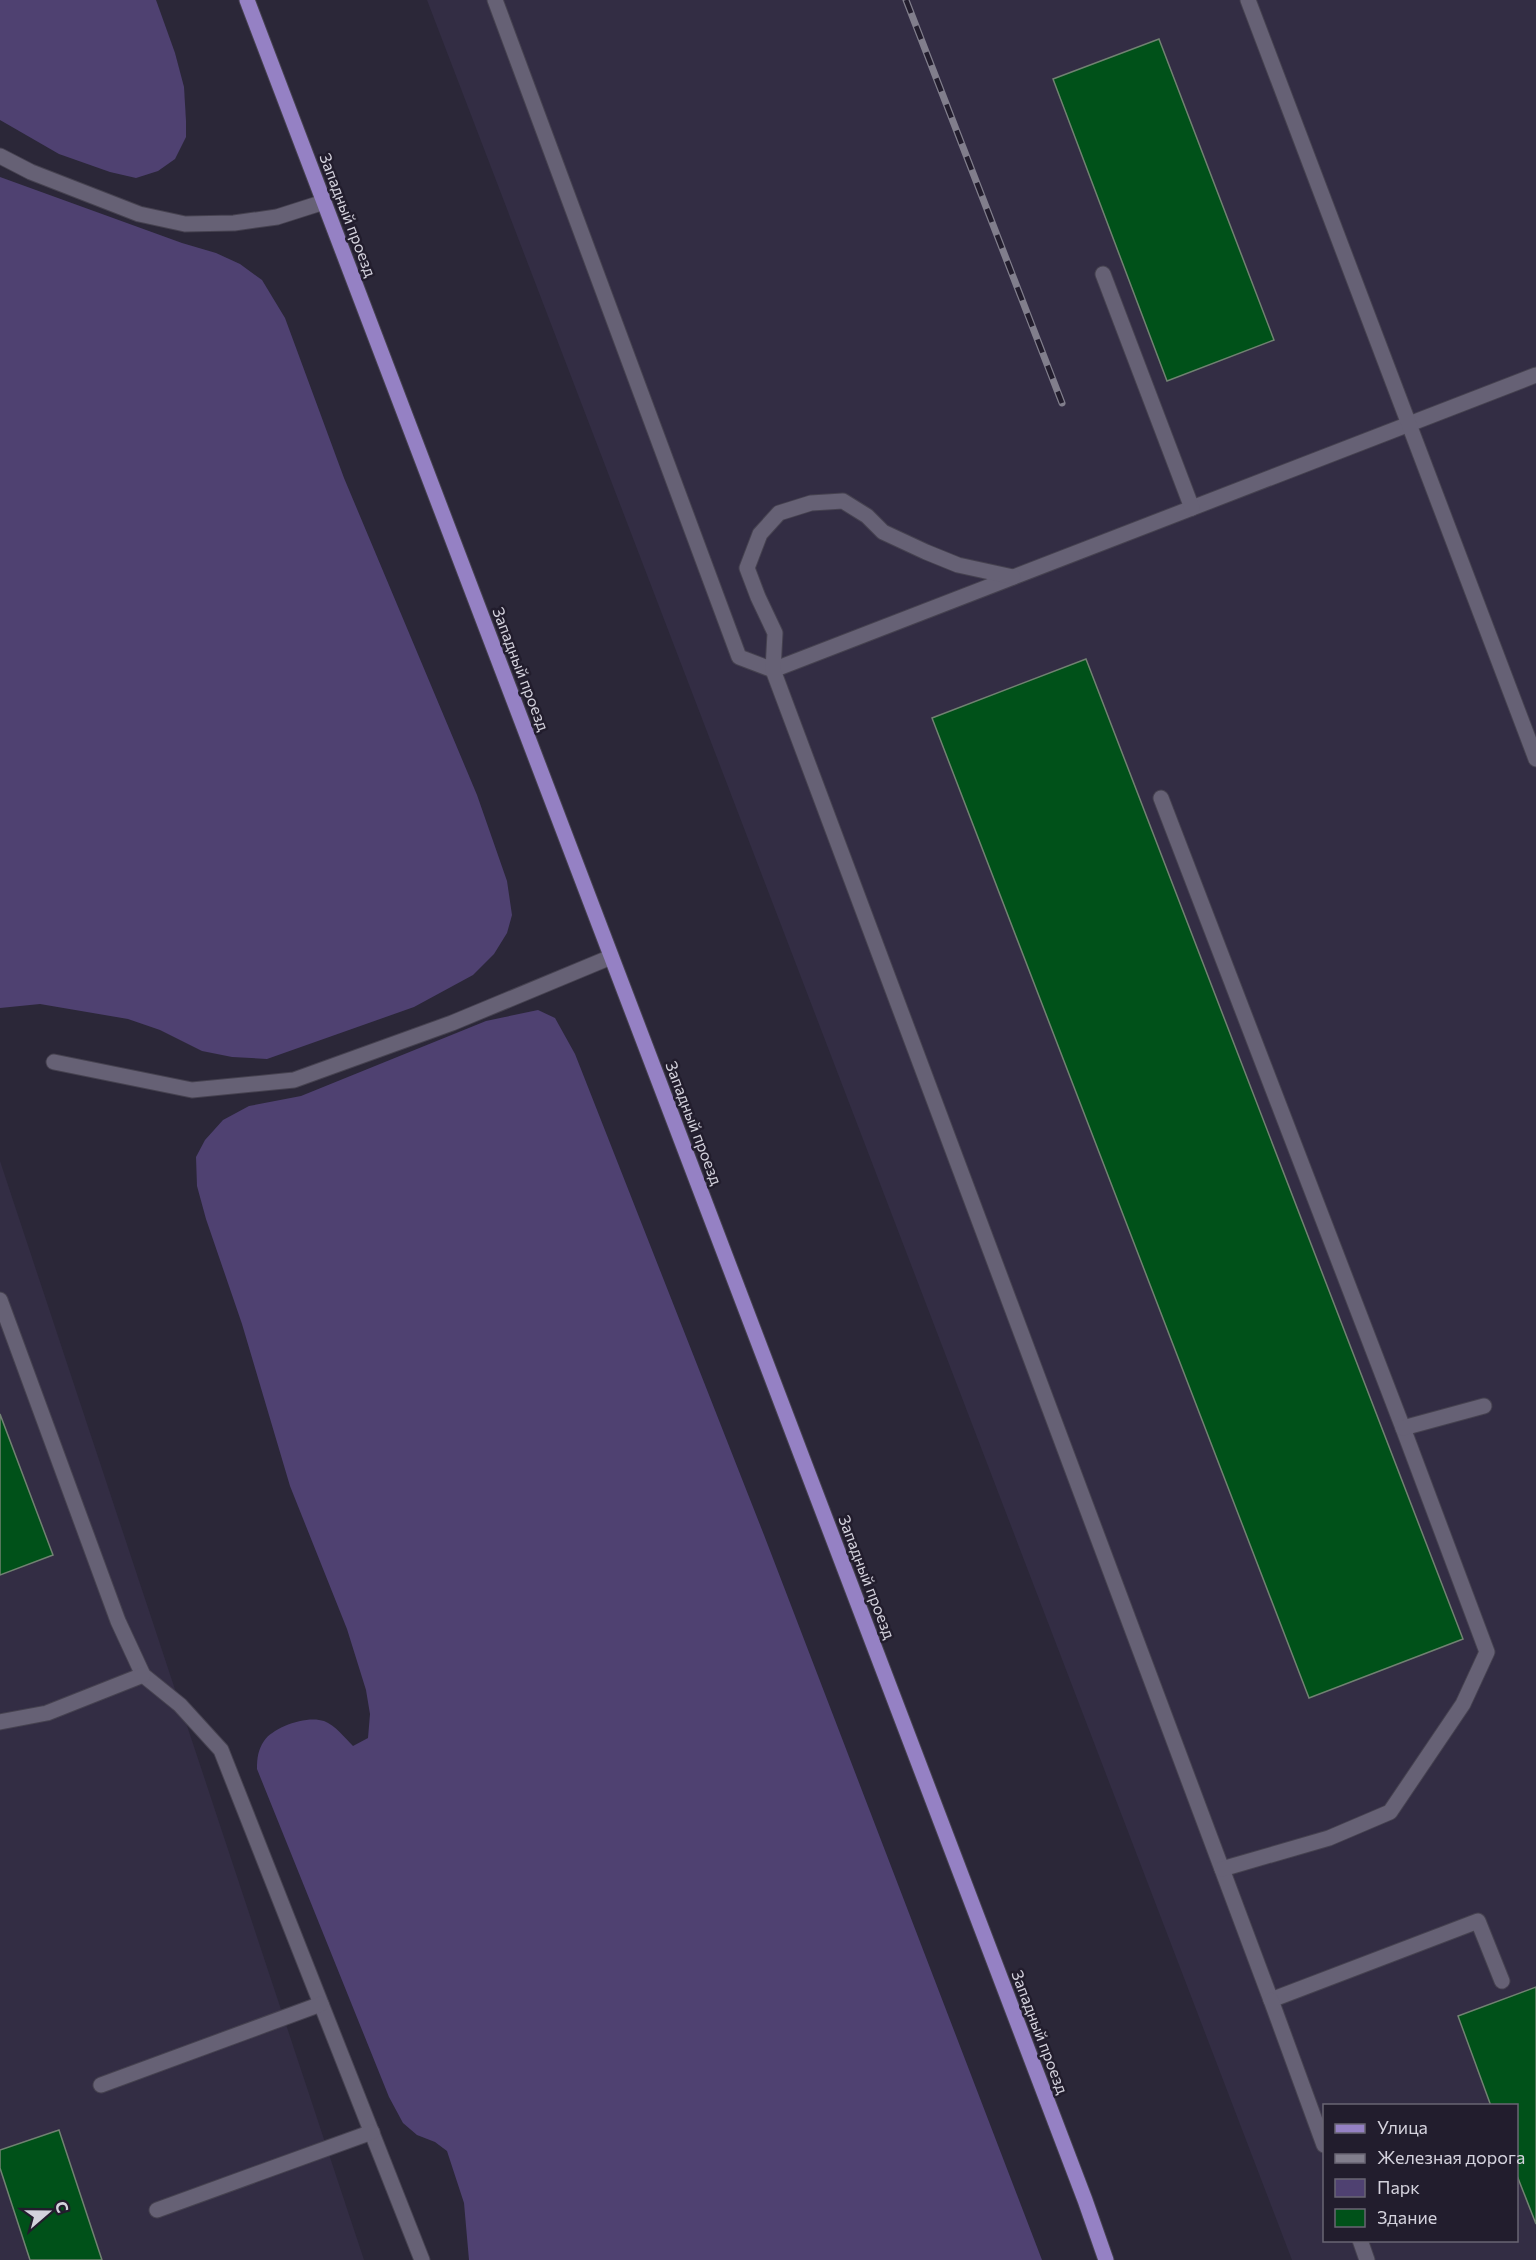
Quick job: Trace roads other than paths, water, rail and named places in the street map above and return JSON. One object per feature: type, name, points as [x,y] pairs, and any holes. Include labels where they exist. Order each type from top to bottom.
[{"type":"main road","name":"Западный проезд","points":[[247,0],[1106,2260]]},
{"type":"lane","points":[[495,0],[739,657],[773,670],[1536,375]]},
{"type":"lane","points":[[1248,0],[1536,759]]},
{"type":"lane","points":[[0,156],[31,172],[139,214],[185,224],[234,223],[277,218],[324,202]]},
{"type":"lane","points":[[1103,274],[1192,508]]},
{"type":"lane","points":[[1013,577],[958,565],[926,552],[883,532],[867,516],[843,501],[811,503],[779,513],[760,534],[747,568],[775,633],[773,670],[1323,2142]]},
{"type":"lane","points":[[1161,798],[1487,1652],[1463,1704],[1390,1812],[1329,1838],[1222,1869]]},
{"type":"lane","points":[[54,1062],[192,1090],[294,1080],[452,1023],[611,957]]},
{"type":"lane","points":[[0,1300],[118,1621],[143,1675],[180,1705],[221,1750],[422,2260]]},
{"type":"lane","points":[[1403,1428],[1484,1406]]},
{"type":"lane","points":[[0,1722],[47,1713],[143,1675]]},
{"type":"lane","points":[[1271,2000],[1478,1921],[1502,1981]]},
{"type":"lane","points":[[101,2085],[321,2004]]},
{"type":"lane","points":[[157,2210],[372,2132]]},
{"type":"lane","points":[[1360,2242],[1367,2260]]},
{"type":"railway","points":[[906,0],[1062,403]]}]
